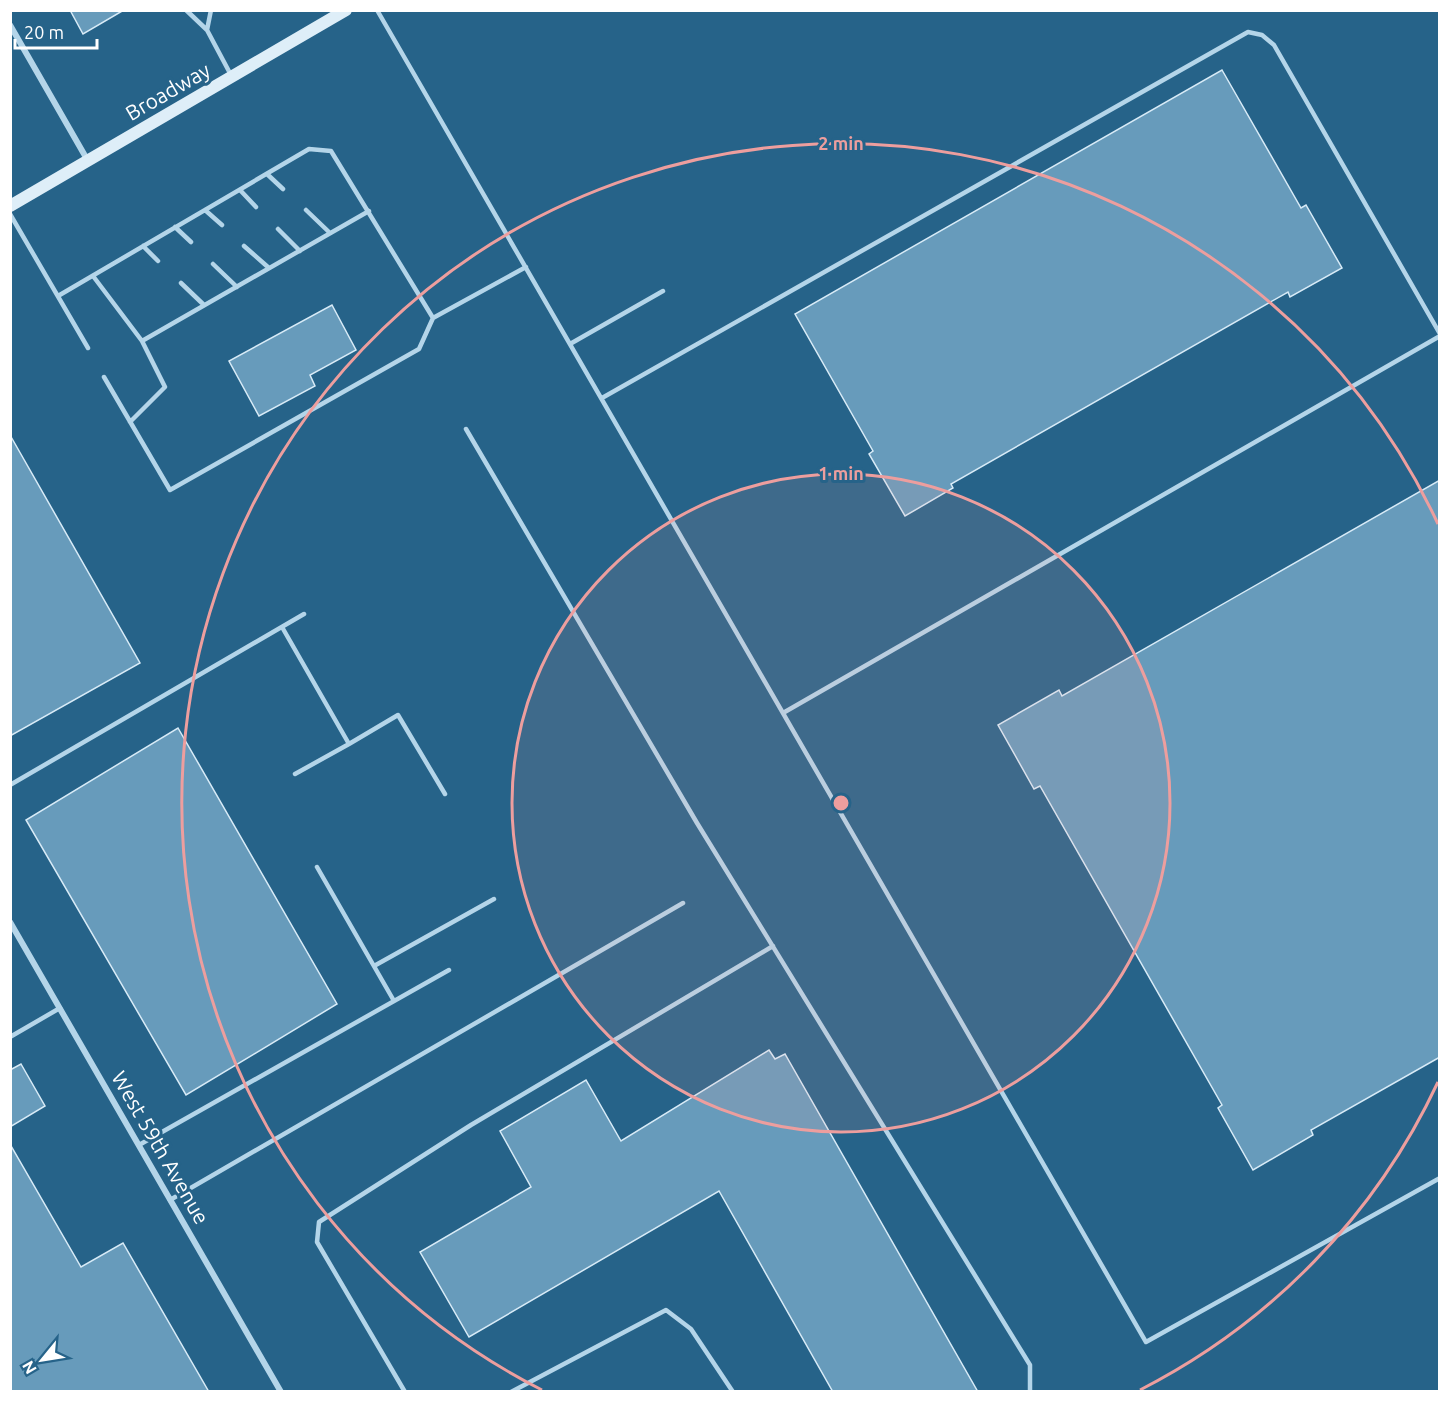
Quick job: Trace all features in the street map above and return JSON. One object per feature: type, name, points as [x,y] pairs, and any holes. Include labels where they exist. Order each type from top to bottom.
[{"type":"main road","name":"Broadway","points":[[10,206],[346,10]]},
{"type":"street","points":[[10,25],[88,161]]},
{"type":"street","name":"West 59th Avenue","points":[[10,921],[281,1392]]},
{"type":"lane","points":[[186,10],[207,30],[232,77]]},
{"type":"lane","points":[[207,30],[211,10]]},
{"type":"lane","points":[[377,10],[1146,1342],[1440,1178]]},
{"type":"lane","points":[[602,398],[1248,32],[1262,35],[1274,45],[1440,335],[783,712]]},
{"type":"lane","points":[[58,296],[309,149],[331,151],[433,318]]},
{"type":"lane","points":[[267,174],[283,189]]},
{"type":"lane","points":[[240,190],[256,207]]},
{"type":"lane","points":[[204,210],[222,225]]},
{"type":"lane","points":[[306,210],[330,233]]},
{"type":"lane","points":[[142,341],[369,211]]},
{"type":"lane","points":[[10,214],[88,348]]},
{"type":"lane","points":[[175,227],[191,242]]},
{"type":"lane","points":[[278,229],[300,251]]},
{"type":"lane","points":[[143,246],[158,261]]},
{"type":"lane","points":[[244,246],[268,268]]},
{"type":"lane","points":[[213,264],[237,287]]},
{"type":"lane","points":[[104,377],[170,490],[419,349],[433,318],[526,267]]},
{"type":"lane","points":[[93,276],[142,341],[165,387],[130,422]]},
{"type":"lane","points":[[181,283],[204,305]]},
{"type":"lane","points":[[570,344],[663,291]]},
{"type":"lane","points":[[466,429],[697,823],[1030,1365],[1030,1392]]},
{"type":"lane","points":[[10,785],[303,614]]},
{"type":"lane","points":[[282,627],[349,744]]},
{"type":"lane","points":[[295,774],[398,715],[445,794]]},
{"type":"lane","points":[[317,867],[394,1000]]},
{"type":"lane","points":[[374,966],[494,899]]},
{"type":"lane","points":[[170,1200],[683,903]]},
{"type":"lane","points":[[405,1392],[317,1242],[319,1222],[471,1125],[773,946]]},
{"type":"lane","points":[[139,1145],[449,970]]},
{"type":"lane","points":[[10,1037],[60,1008]]},
{"type":"lane","points":[[511,1392],[666,1310],[691,1329],[733,1392]]},
{"type":"building","points":[[70,10],[124,10],[83,34]]},
{"type":"building","points":[[1222,70],[1301,208],[1306,205],[1342,268],[1290,297],[1288,292],[951,484],[953,488],[905,516],[869,454],[873,451],[795,314]]},
{"type":"building","points":[[332,305],[356,350],[310,375],[315,386],[259,416],[229,361]]},
{"type":"building","points":[[10,435],[140,663],[10,736]]},
{"type":"building","points":[[1440,480],[1440,1057],[1311,1130],[1313,1135],[1253,1170],[1218,1108],[1222,1105],[1040,786],[1034,789],[998,725],[1059,690],[1062,696]]},
{"type":"building","points":[[178,728],[337,1004],[186,1095],[26,820]]},
{"type":"building","points":[[769,1050],[775,1059],[785,1054],[978,1392],[833,1392],[719,1191],[469,1337],[420,1252],[531,1187],[500,1131],[586,1080],[621,1141]]},
{"type":"building","points":[[21,1064],[45,1106],[10,1127],[10,1070]]},
{"type":"building","points":[[10,1144],[81,1267],[123,1243],[209,1392],[10,1392]]}]
